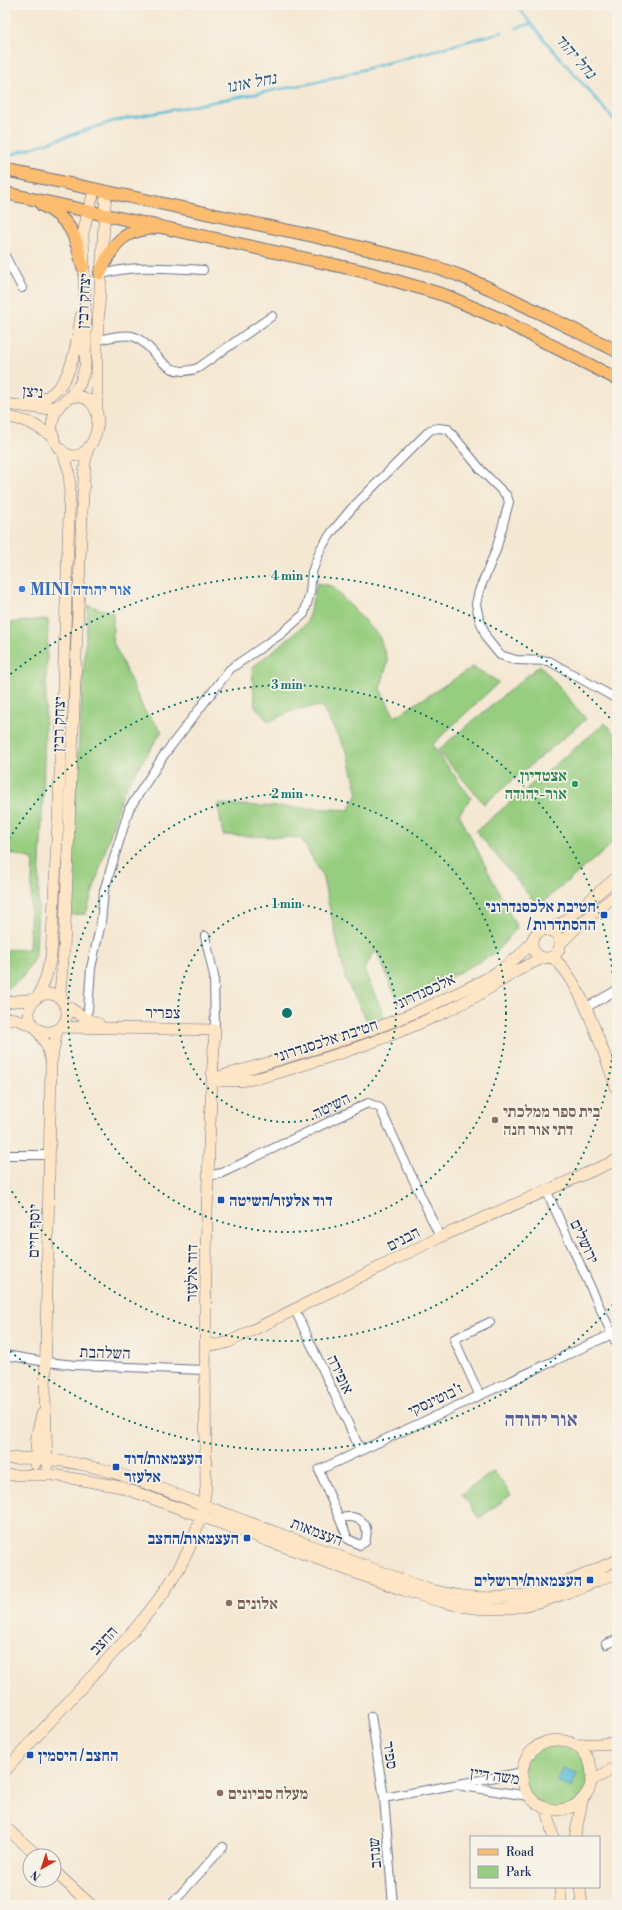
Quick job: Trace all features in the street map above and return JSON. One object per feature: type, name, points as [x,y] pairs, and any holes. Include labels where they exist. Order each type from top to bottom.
[{"type":"main road","points":[[5,170],[313,236],[424,263],[458,275],[490,289],[617,350]]},
{"type":"main road","points":[[5,193],[362,271],[444,295],[500,319],[617,379]]},
{"type":"main road","points":[[23,197],[55,212],[66,222],[77,244],[83,268]]},
{"type":"main road","points":[[100,274],[111,250],[120,238],[134,231],[164,227]]},
{"type":"street","name":"יצחק רבין","points":[[69,397],[80,384],[84,373],[86,333],[83,234],[88,212],[101,190]]},
{"type":"street","name":"יצחק רבין","points":[[97,413],[97,340],[104,215],[101,190]]},
{"type":"street","points":[[5,256],[22,288]]},
{"type":"street","points":[[100,274],[135,269],[203,270]]},
{"type":"street","points":[[21,406],[36,403],[46,398],[58,388],[68,374],[75,353],[85,292]]},
{"type":"street","points":[[97,340],[131,336],[142,342],[166,365],[182,372],[190,372],[198,368],[272,316]]},
{"type":"street","points":[[75,396],[86,398],[95,406],[97,413],[96,434],[88,448],[77,455],[69,455],[62,450],[54,437],[53,419],[58,405],[69,397],[75,396]]},
{"type":"street","name":"ניצן","points":[[5,404],[46,409],[58,405]]},
{"type":"street","name":"ניצן","points":[[5,416],[29,422],[54,437]]},
{"type":"street","points":[[83,1023],[88,1010],[91,968],[101,923],[104,891],[129,809],[164,755],[230,669],[281,634],[304,614],[310,592],[312,572],[325,543],[352,508],[430,430],[438,428],[448,430],[481,470],[507,496],[509,502],[496,550],[479,591],[476,604],[479,618],[487,639],[492,647],[500,655],[508,659],[549,661],[617,700]]},
{"type":"street","name":"יצחק רבין","points":[[63,1003],[60,992],[65,942],[82,512],[85,463],[88,448]]},
{"type":"street","name":"יצחק רבין","points":[[37,998],[46,977],[51,957],[59,801],[70,487],[69,471],[62,450]]},
{"type":"street","points":[[577,989],[565,969],[548,958],[536,955],[532,943],[535,934],[539,931],[548,930],[565,921],[617,877]]},
{"type":"street","points":[[548,958],[560,947],[575,929],[617,894]]},
{"type":"street","points":[[548,930],[558,936],[560,947],[617,1089]]},
{"type":"street","points":[[205,936],[214,976],[215,1030]]},
{"type":"street","name":"אלכסנדרוני","points":[[319,1048],[397,1021],[463,991],[514,960],[532,943]]},
{"type":"street","name":"חטיבת אלכסנדרוני","points":[[212,1079],[226,1082],[255,1079],[361,1047],[401,1032],[468,1001],[531,963],[548,958]]},
{"type":"street","points":[[585,1008],[617,990]]},
{"type":"street","points":[[5,1002],[37,998],[46,994],[53,995],[63,1003],[66,1017],[59,1028],[48,1032],[16,1020],[5,1018]]},
{"type":"street","points":[[35,1028],[31,1021],[29,1012],[32,1003],[37,998]]},
{"type":"street","name":"צפריר","points":[[63,1003],[83,1023]]},
{"type":"street","name":"צפריר","points":[[59,1028],[83,1023],[111,1027],[215,1030]]},
{"type":"street","name":"יוסף חיים","points":[[35,1028],[46,1046],[51,1064]]},
{"type":"street","name":"יוסף חיים","points":[[46,1475],[47,1459],[45,1398],[51,1064],[59,1028]]},
{"type":"street","name":"דוד אלעזר","points":[[202,1510],[206,1487],[205,1370],[208,1176],[215,1030]]},
{"type":"street","name":"חטיבת אלכסנדרוני","points":[[212,1079],[319,1048]]},
{"type":"street","name":"השיטה","points":[[208,1176],[222,1173],[368,1102],[380,1108],[440,1237]]},
{"type":"street","points":[[6,1155],[50,1155]]},
{"type":"street","name":"הבנים","points":[[206,1344],[218,1345],[229,1342],[440,1237],[547,1192],[617,1160]]},
{"type":"street","name":"ירושלים","points":[[547,1192],[617,1345]]},
{"type":"street","name":"אופירה","points":[[295,1310],[360,1450]]},
{"type":"street","points":[[480,1394],[454,1339],[490,1322]]},
{"type":"street","name":"ז'בוטינסקי","points":[[340,1518],[319,1470],[612,1334]]},
{"type":"street","name":"השלהבת","points":[[5,1354],[46,1362],[75,1365],[205,1370]]},
{"type":"street","name":"יוסף חיים","points":[[35,1474],[37,1434],[45,1398]]},
{"type":"street","name":"העצמאות","points":[[5,1459],[47,1459],[92,1467],[122,1475],[202,1510],[400,1589],[440,1602],[465,1607],[492,1609],[522,1606],[551,1598],[617,1573]]},
{"type":"street","name":"העצמאות","points":[[5,1475],[46,1475],[121,1487],[202,1510],[427,1589],[471,1597],[508,1597],[535,1592],[617,1560]]},
{"type":"street","name":"החצב","points":[[5,1771],[155,1606],[177,1574],[193,1539],[202,1510]]},
{"type":"street","points":[[606,1644],[617,1640]]},
{"type":"street","name":"ספיר","points":[[371,1716],[384,1798]]},
{"type":"street","points":[[575,1836],[582,1801],[589,1791],[592,1780],[592,1768],[588,1757],[575,1745],[558,1740],[546,1742],[536,1747],[528,1755],[523,1772],[525,1788],[529,1796],[539,1805],[547,1809],[561,1810],[572,1807],[582,1801]]},
{"type":"street","points":[[575,1745],[617,1743]]},
{"type":"street","points":[[592,1780],[617,1767]]},
{"type":"street","name":"משה דיין","points":[[384,1798],[523,1772]]},
{"type":"street","name":"משה דיין","points":[[455,1785],[529,1796]]},
{"type":"street","name":"שנהב","points":[[384,1798],[393,1905]]},
{"type":"street","points":[[547,1809],[553,1836]]},
{"type":"street","points":[[5,1827],[29,1848]]},
{"type":"street","points":[[171,1905],[223,1847]]},
{"type":"street","points":[[62,1878],[91,1905]]},
{"type":"street","points":[[560,1888],[561,1905]]},
{"type":"street","points":[[580,1888],[582,1905]]},
{"type":"green space","points":[[317,583],[332,586],[379,636],[388,661],[380,689],[395,717],[473,667],[499,682],[432,745],[471,798],[459,814],[517,928],[494,954],[399,1004],[376,950],[364,970],[386,1020],[370,1026],[346,980],[322,875],[301,838],[223,835],[218,804],[349,810],[358,794],[348,754],[321,706],[297,709],[268,722],[255,706],[252,668],[307,623]]},
{"type":"green space","points":[[88,605],[113,613],[113,642],[144,710],[162,731],[123,792],[86,914],[67,915]]},
{"type":"green space","points":[[5,619],[10,623],[45,619],[48,620],[43,797],[36,950],[32,962],[25,974],[11,987],[5,989],[5,950],[29,949],[33,859],[5,852]]},
{"type":"green space","points":[[540,665],[586,719],[484,804],[438,750]]},
{"type":"green space","name":"אצטדיון אור-יהודה","points":[[605,723],[617,737],[617,840],[538,906],[476,831]]},
{"type":"green space","points":[[494,1471],[511,1495],[479,1518],[462,1494]]},
{"type":"green space","points":[[557,1741],[570,1744],[581,1751],[588,1762],[591,1775],[588,1788],[581,1799],[570,1806],[557,1809],[544,1806],[533,1799],[526,1788],[523,1775],[526,1762],[533,1751],[544,1744]]},
{"type":"water","points":[[563,1768],[577,1773],[572,1788],[557,1782]]},
{"type":"waterway","name":"נחל יהוד","points":[[516,5],[617,123]]},
{"type":"waterway","points":[[516,28],[531,24]]},
{"type":"waterway","name":"נחל אונו","points":[[5,153],[10,155],[114,121],[317,82],[502,32]]},
{"type":"place","name":"MINI אור יהודה","points":[[22,589]]},
{"type":"place","name":"אצטדיון אור-יהודה","points":[[575,784]]},
{"type":"place","name":"חטיבת אלכסנדרוני / ההסתדרות","points":[[604,915]]},
{"type":"place","name":"בית ספר ממלכתי דתי אור חנה","points":[[495,1120]]},
{"type":"place","name":"דוד אלעזר/השיטה","points":[[221,1200]]},
{"type":"place","name":"העצמאות/דוד אלעזר","points":[[116,1467]]},
{"type":"place","name":"העצמאות/החצב","points":[[247,1538]]},
{"type":"place","name":"העצמאות/ירושלים","points":[[590,1580]]},
{"type":"place","name":"אלונים","points":[[229,1603]]},
{"type":"place","name":"החצב / היסמין","points":[[30,1755]]},
{"type":"place","name":"מעלה סביונים","points":[[220,1793]]},
{"type":"district","name":"אור יהודה","points":[[541,1419]]}]
